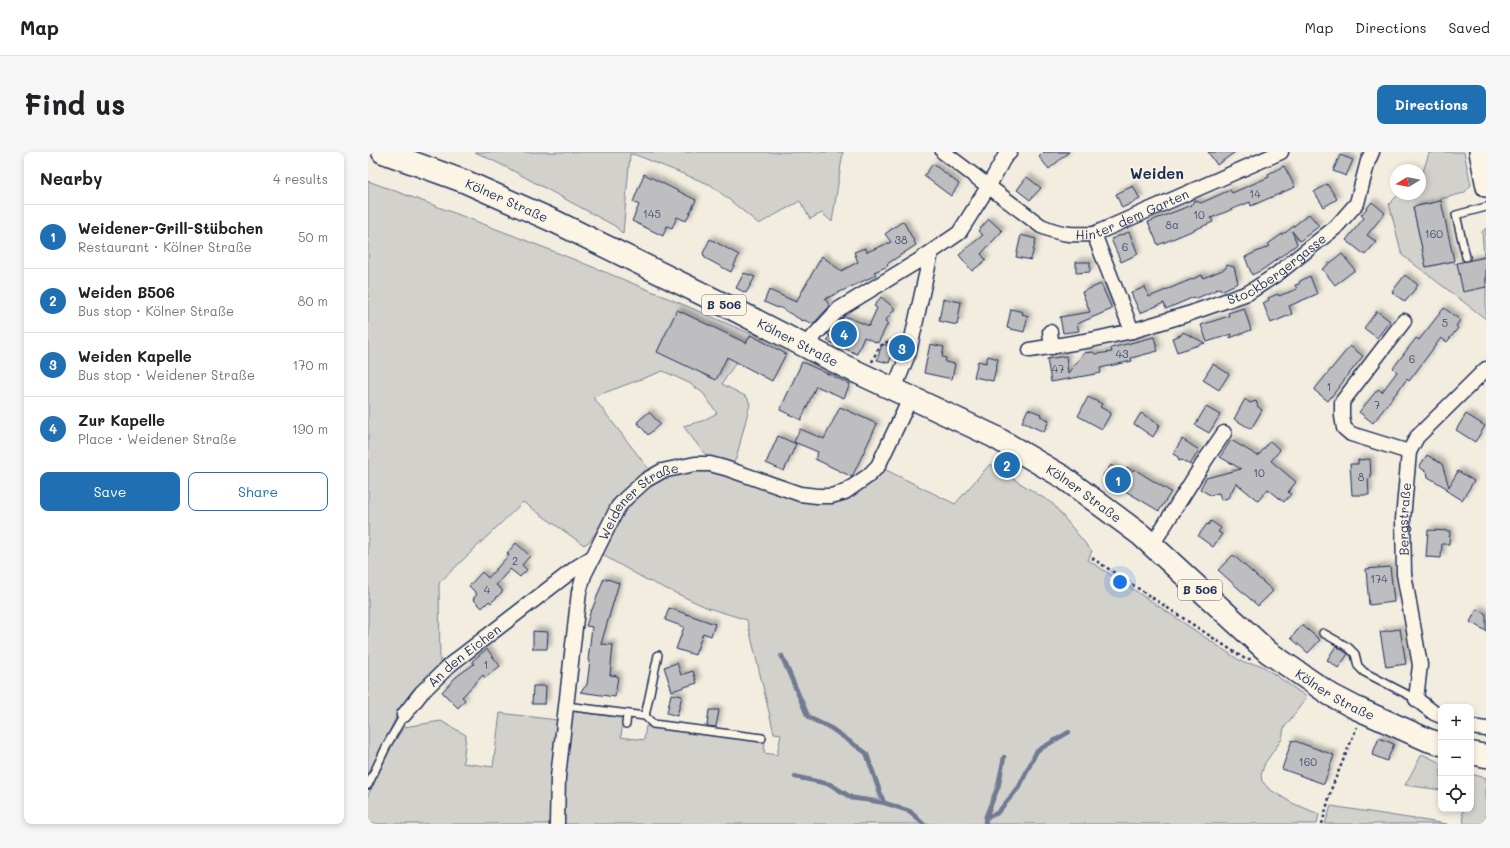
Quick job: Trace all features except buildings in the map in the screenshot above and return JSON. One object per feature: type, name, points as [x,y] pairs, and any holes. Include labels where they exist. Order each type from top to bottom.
[{"type":"main road","name":"Kölner Straße","points":[[383,152],[466,182],[556,222],[844,366],[993,436],[1063,477],[1141,535],[1263,648],[1331,695],[1364,712],[1438,743]]},
{"type":"main road","points":[[1479,152],[1486,187]]},
{"type":"main road","points":[[1474,754],[1486,756]]},
{"type":"street","name":"Hinter dem Garten","points":[[943,152],[1041,226],[1057,233],[1064,234],[1094,234],[1281,152]]},
{"type":"street","points":[[808,347],[812,337],[839,309],[931,253],[959,233],[988,187],[1004,158],[1010,152]]},
{"type":"street","name":"Stockbergergasse","points":[[1030,350],[1132,331],[1188,314],[1248,293],[1277,274],[1336,227],[1357,203],[1368,160],[1372,152]]},
{"type":"street","points":[[1094,234],[1132,331]]},
{"type":"street","name":"Weidener Straße","points":[[557,824],[558,777],[579,592],[584,575],[618,507],[646,480],[662,471],[695,464],[710,464],[800,494],[816,496],[831,496],[845,492],[868,476],[878,466],[903,393],[909,352],[931,253]]},
{"type":"street","points":[[1404,321],[1342,402],[1342,416],[1344,428],[1351,434],[1409,452]]},
{"type":"street","points":[[1050,332],[1052,347]]},
{"type":"street","name":"Bergstraße","points":[[1416,699],[1420,665],[1404,574],[1403,519],[1409,452],[1417,437],[1486,369]]},
{"type":"street","points":[[1152,545],[1206,459],[1224,434]]},
{"type":"street","name":"An den Eichen","points":[[404,715],[422,692],[451,664],[577,567],[593,557]]},
{"type":"street","points":[[1416,699],[1438,715]]},
{"type":"street","points":[[1474,727],[1486,729]]},
{"type":"lane","points":[[1466,257],[1456,215],[1486,207]]},
{"type":"lane","points":[[1323,633],[1348,647],[1355,654],[1358,666],[1364,672],[1416,699]]},
{"type":"lane","points":[[645,716],[658,655]]},
{"type":"lane","points":[[566,706],[645,716],[653,724],[762,738]]},
{"type":"lane","points":[[626,724],[627,714]]},
{"type":"lane","name":"An den Eichen","points":[[368,785],[388,743],[404,715]]},
{"type":"path","points":[[880,346],[892,339]]},
{"type":"path","points":[[1092,558],[1245,659],[1253,660],[1263,648]]},
{"type":"path","points":[[1322,824],[1332,787],[1364,712]]},
{"type":"shaded area","points":[[475,152],[843,152],[832,222],[822,213],[810,219],[800,201],[759,224],[711,185],[636,155],[630,154],[623,234],[615,226],[506,167]]},
{"type":"shaded area","points":[[1464,152],[1471,185],[1464,193],[1441,199],[1441,201],[1413,207],[1426,267],[1454,261],[1455,264],[1484,257],[1482,232],[1486,228],[1486,319],[1402,255],[1389,204],[1393,200],[1426,200],[1425,164],[1429,153]]},
{"type":"shaded area","points":[[368,181],[561,254],[751,334],[722,384],[747,397],[750,404],[736,459],[732,464],[711,460],[683,426],[702,421],[717,413],[703,393],[689,383],[663,371],[593,397],[651,472],[614,505],[590,541],[584,545],[523,502],[439,583],[440,667],[412,691],[398,711],[368,775]]},
{"type":"shaded area","points":[[990,464],[1053,504],[1092,551],[1088,560],[1239,660],[1244,663],[1261,665],[1307,697],[1284,728],[1282,739],[1265,763],[1261,775],[1262,781],[1269,789],[1292,803],[1319,814],[1317,824],[987,824],[988,819],[998,815],[1021,788],[1038,752],[1071,733],[1069,730],[1035,750],[1018,785],[996,812],[989,814],[1000,787],[1006,756],[1003,755],[996,786],[984,816],[983,824],[926,824],[911,810],[885,801],[868,752],[832,727],[810,716],[783,654],[779,655],[807,719],[830,730],[865,754],[880,800],[853,796],[831,783],[794,774],[793,778],[829,786],[851,800],[880,803],[909,813],[921,824],[563,824],[564,779],[570,711],[623,718],[621,737],[644,740],[646,726],[765,742],[764,753],[777,755],[781,734],[774,733],[747,620],[708,608],[645,579],[599,553],[623,509],[631,500],[663,475],[708,469],[815,500],[882,468],[955,504]]},
{"type":"shaded area","points":[[500,713],[557,720],[551,774],[551,824],[368,824],[368,795],[392,745],[404,727],[441,721],[466,735],[463,763],[493,767]]},
{"type":"shaded area","points":[[1422,754],[1438,762],[1438,790],[1405,785]]},
{"type":"shaded area","points":[[1474,775],[1486,778],[1486,824],[1464,824],[1462,812],[1474,812]]},
{"type":"shaded area","points":[[1331,806],[1447,824],[1325,824]]},
{"type":"waterway","points":[[782,656],[808,717],[831,728],[866,753],[884,803],[910,811],[923,824]]},
{"type":"waterway","points":[[985,824],[986,817],[997,813],[1019,787],[1037,751],[1069,732]]},
{"type":"waterway","points":[[986,817],[998,787],[1004,757]]},
{"type":"waterway","points":[[795,777],[830,784],[852,798],[884,803]]},
{"type":"place","name":"Zur Kapelle","points":[[844,334]]},
{"type":"place","name":"Weiden Kapelle","points":[[902,348]]},
{"type":"place","name":"Weiden B506","points":[[1007,465]]},
{"type":"place","name":"Weidener-Grill-Stübchen","points":[[1118,480]]},
{"type":"district","name":"Weiden","points":[[1157,174]]}]
